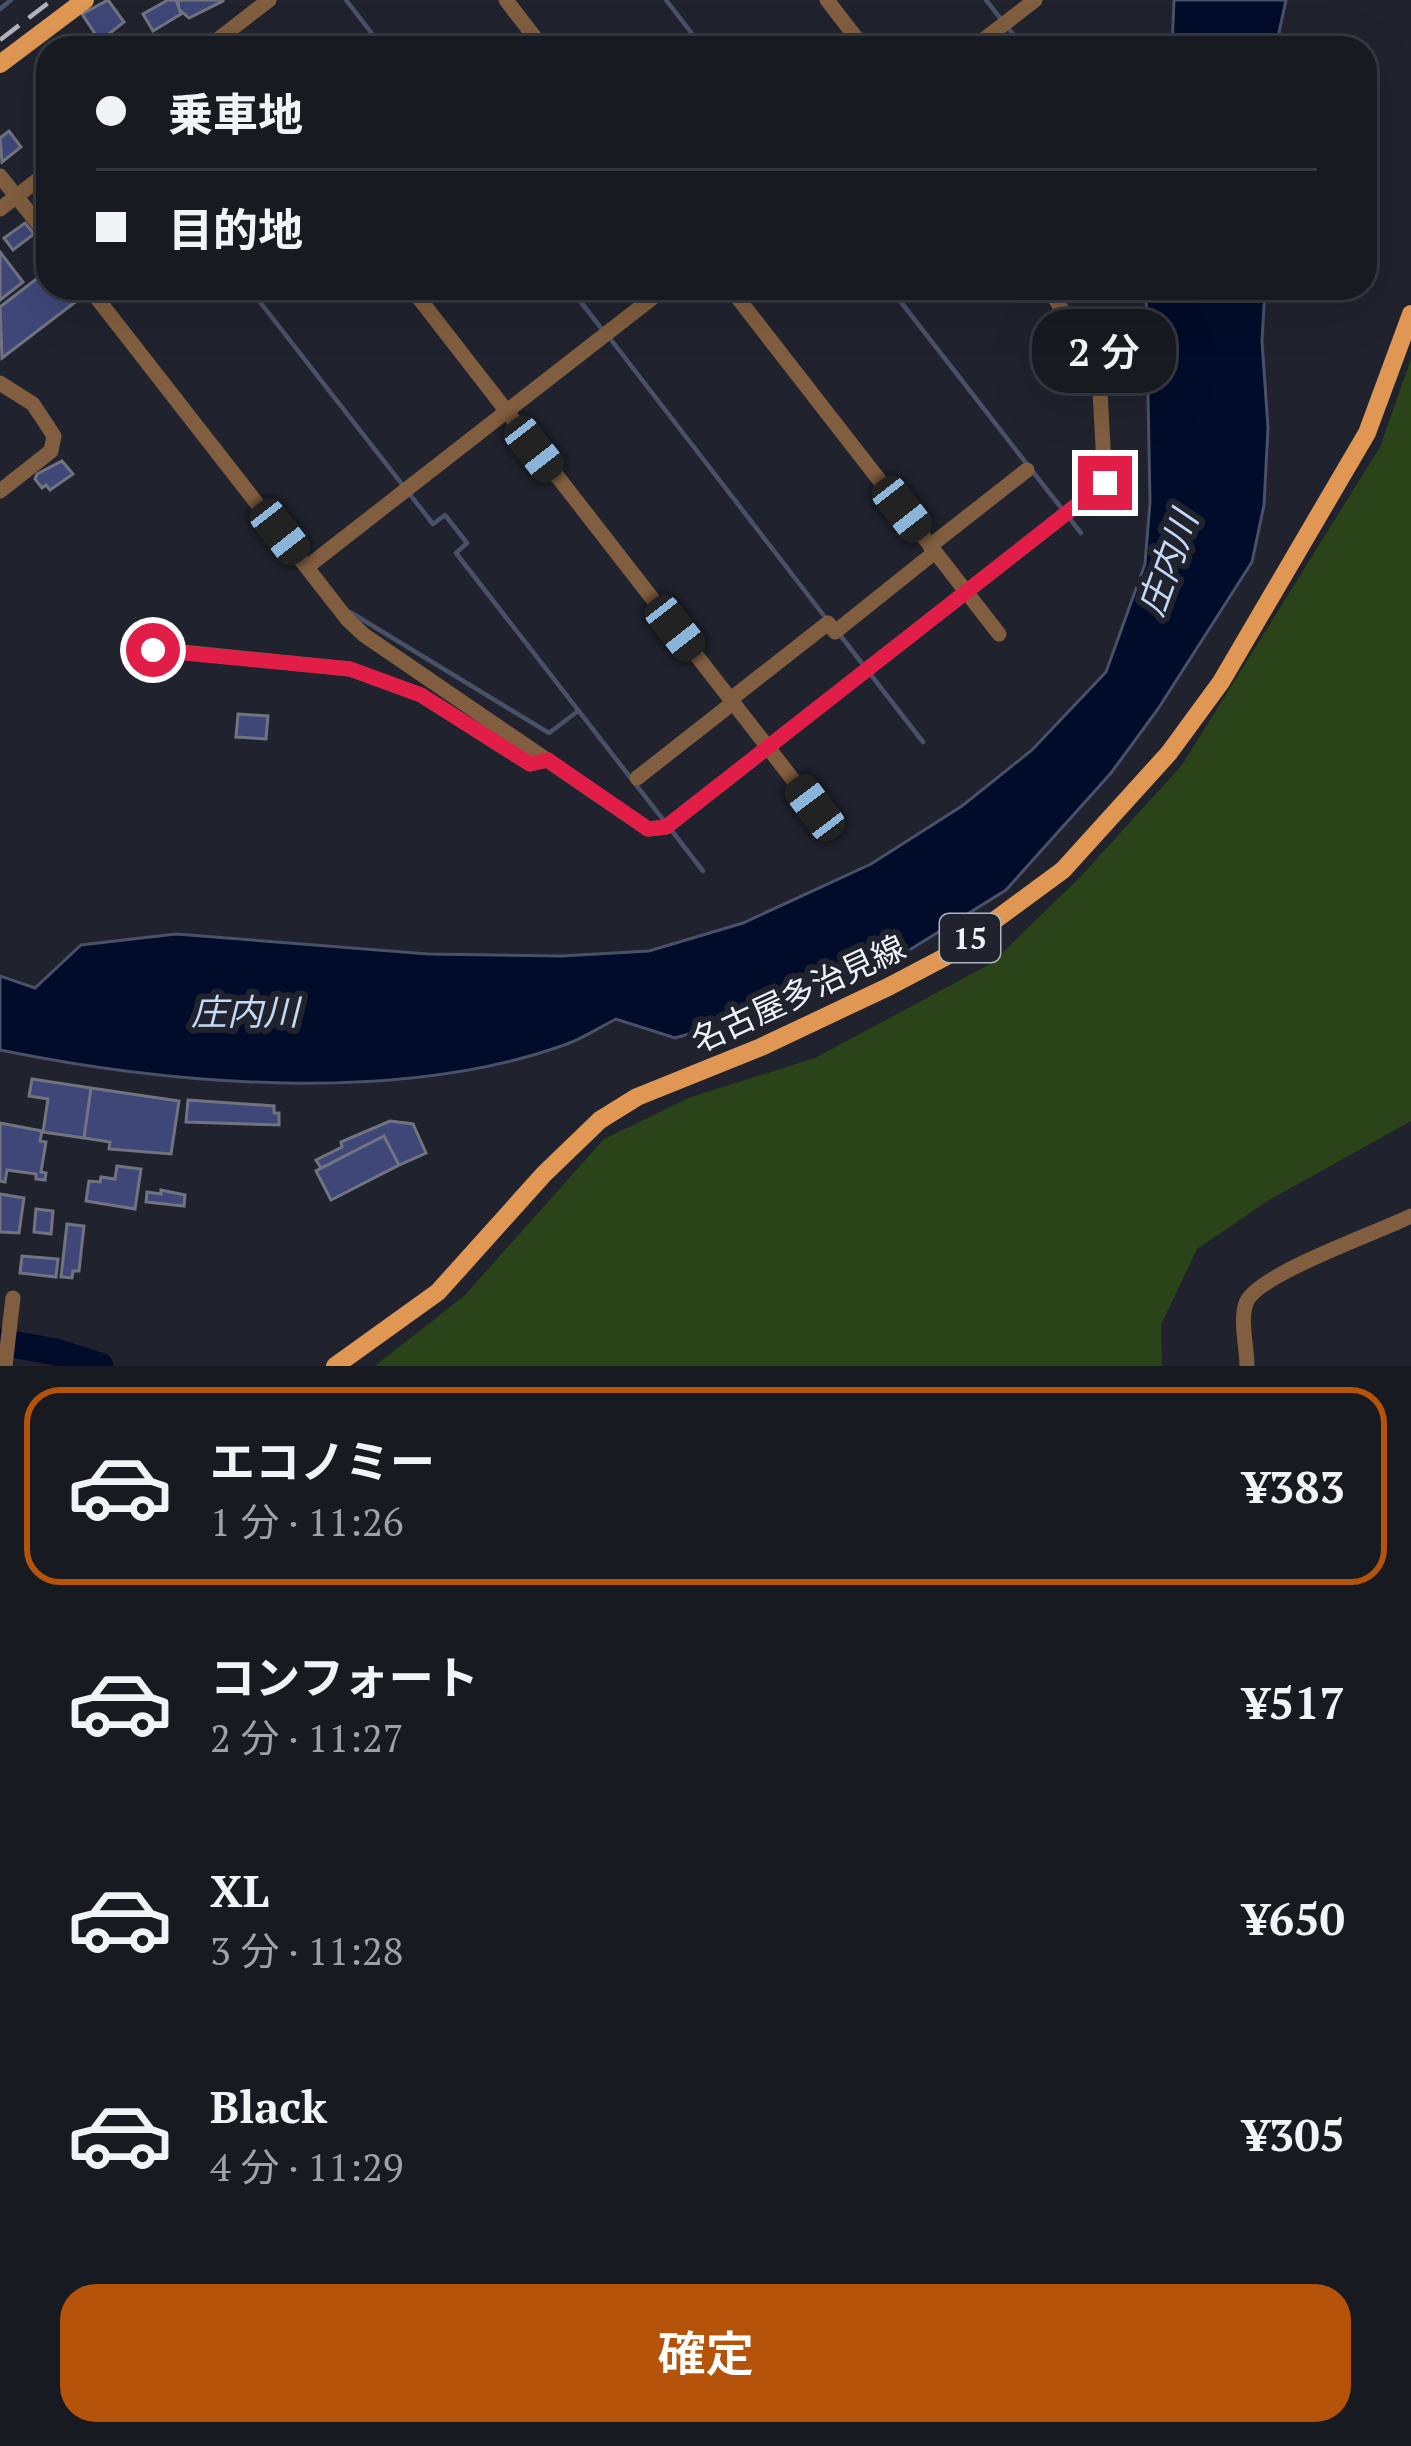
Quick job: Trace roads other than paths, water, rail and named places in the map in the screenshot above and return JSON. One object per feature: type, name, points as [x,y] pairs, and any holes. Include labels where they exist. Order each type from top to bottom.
[{"type":"main road","points":[[37,36],[85,0]]},
{"type":"main road","points":[[0,64],[36,37]]},
{"type":"main road","name":"名古屋多治見線","points":[[335,1366],[438,1292],[544,1174],[600,1120],[637,1097],[761,1047],[945,957],[1063,870],[1169,753],[1220,682],[1367,433],[1411,314]]},
{"type":"street","points":[[226,36],[268,0]]},
{"type":"street","points":[[506,0],[534,36]]},
{"type":"street","points":[[827,0],[855,36]]},
{"type":"street","points":[[988,36],[1035,0]]},
{"type":"street","points":[[0,176],[36,221]]},
{"type":"street","points":[[0,209],[36,181]]},
{"type":"street","points":[[97,300],[364,635],[648,829],[666,827],[1105,483],[1099,374],[1055,300]]},
{"type":"street","points":[[420,300],[815,808]]},
{"type":"street","points":[[307,567],[650,300]]},
{"type":"street","points":[[739,300],[999,634]]},
{"type":"street","points":[[0,383],[33,404],[54,436],[51,451],[0,491]]},
{"type":"street","points":[[637,778],[829,623],[835,632],[1027,470]]},
{"type":"street","points":[[153,650],[350,669],[421,695],[530,764],[548,760]]},
{"type":"street","points":[[1247,1366],[1245,1309],[1255,1291],[1296,1266],[1411,1216]]},
{"type":"street","points":[[5,1366],[13,1298]]},
{"type":"water","points":[[1174,0],[1286,0],[1278,36],[1172,36]]},
{"type":"water","name":"庄内川","points":[[1146,300],[1264,300],[1268,428],[1264,505],[1252,562],[1158,709],[1111,773],[1006,890],[903,954],[809,999],[675,1038],[616,1019],[567,1044],[502,1063],[432,1076],[359,1082],[211,1080],[0,1050],[0,976],[35,988],[81,945],[176,934],[428,954],[562,956],[649,951],[743,923],[871,864],[962,806],[1032,750],[1106,672],[1145,564],[1150,502]]},
{"type":"waterway","points":[[0,9],[11,0]]},
{"type":"waterway","points":[[346,0],[374,36]]},
{"type":"waterway","points":[[666,0],[694,36]]},
{"type":"waterway","points":[[986,0],[1001,19]]},
{"type":"waterway","points":[[1008,28],[1014,36]]},
{"type":"waterway","points":[[258,300],[433,524],[445,515],[467,543],[456,553],[703,871]]},
{"type":"waterway","points":[[579,300],[601,328]]},
{"type":"waterway","points":[[899,300],[1026,463]]},
{"type":"waterway","points":[[612,341],[825,617]]},
{"type":"waterway","points":[[1033,472],[1081,533]]},
{"type":"waterway","points":[[350,612],[549,733],[578,711]]},
{"type":"waterway","points":[[840,635],[923,742]]},
{"type":"waterway","points":[[0,1342],[100,1366]]},
{"type":"railway","points":[[0,40],[52,0]]}]
